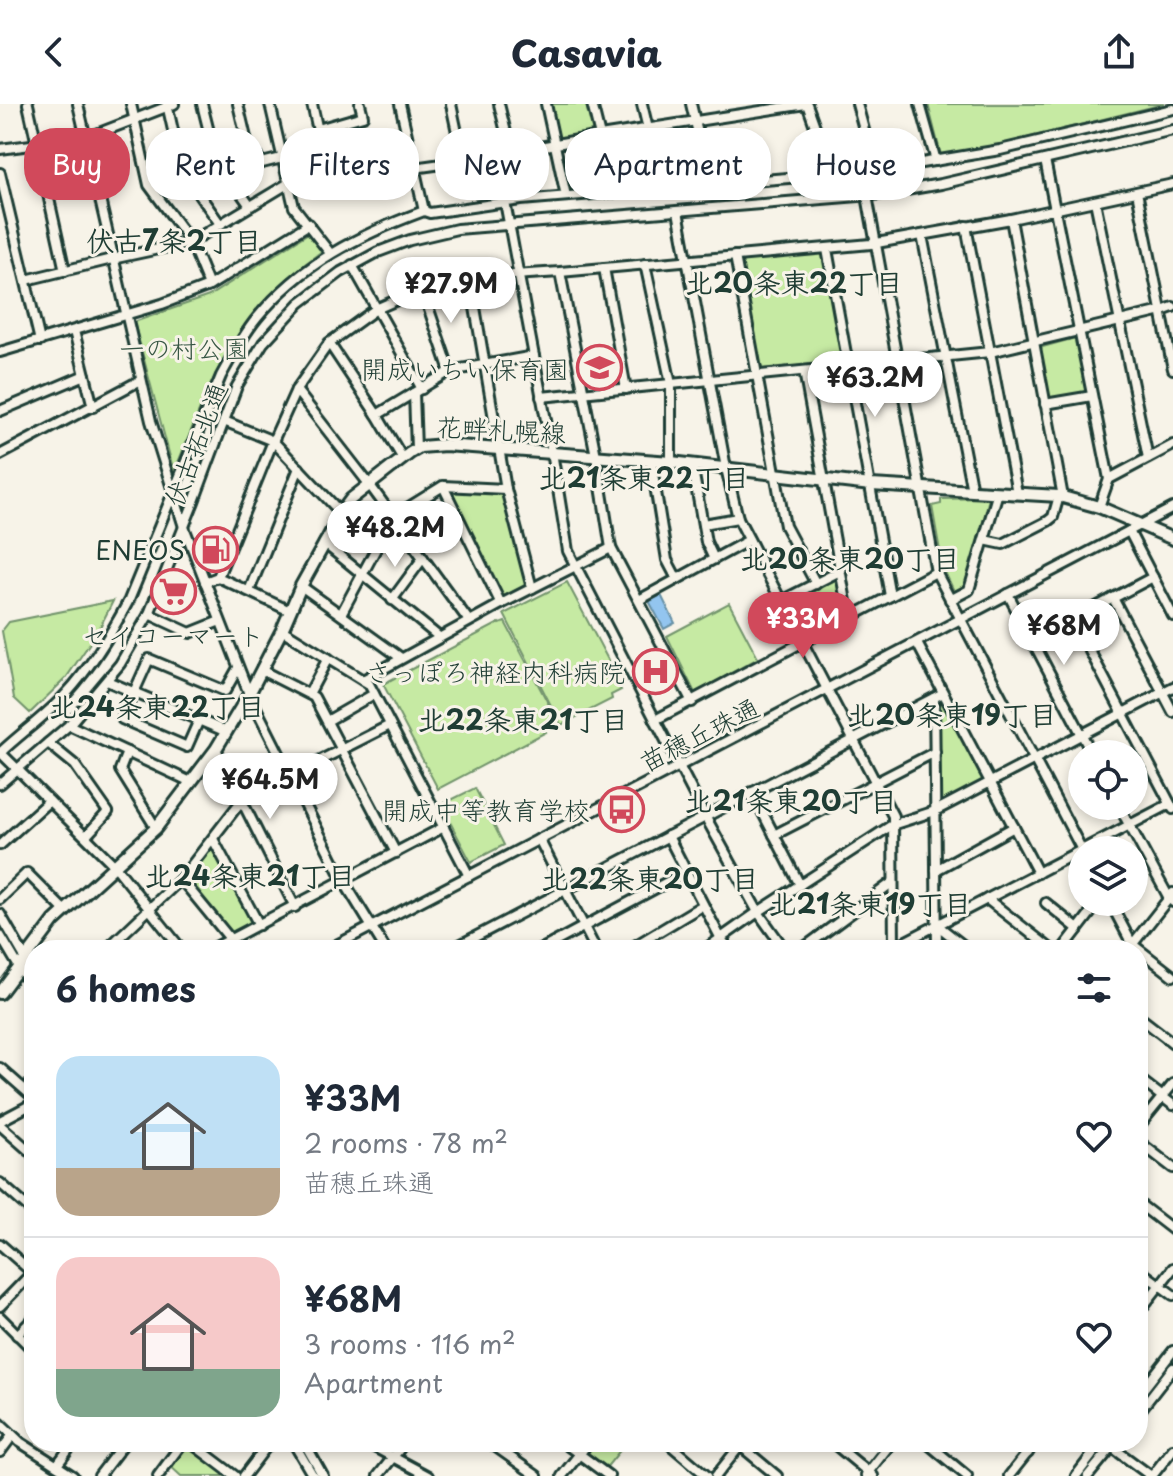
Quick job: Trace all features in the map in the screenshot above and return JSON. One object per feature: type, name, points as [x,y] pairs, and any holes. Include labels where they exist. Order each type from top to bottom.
[{"type":"main road","name":"花畔札幌線","points":[[40,940],[54,921],[156,828],[227,732],[341,513],[351,499],[416,449],[445,445],[552,452],[692,464],[823,481],[1061,496],[1099,507],[1173,539]]},
{"type":"main road","name":"花畔札幌線","points":[[0,993],[23,964]]},
{"type":"street","points":[[28,104],[33,128]]},
{"type":"street","points":[[78,104],[84,128]]},
{"type":"street","points":[[131,104],[149,185],[191,242],[209,286]]},
{"type":"street","points":[[202,104],[215,156],[250,206]]},
{"type":"street","points":[[238,104],[247,142],[262,163],[280,158]]},
{"type":"street","points":[[270,104],[280,149]]},
{"type":"street","points":[[312,104],[318,128]]},
{"type":"street","points":[[321,128],[363,116],[360,104]]},
{"type":"street","points":[[400,104],[405,128]]},
{"type":"street","points":[[451,104],[456,128]]},
{"type":"street","points":[[499,104],[505,128]]},
{"type":"street","points":[[546,104],[565,192]]},
{"type":"street","points":[[592,104],[598,128]]},
{"type":"street","points":[[642,104],[648,128]]},
{"type":"street","points":[[691,104],[697,128]]},
{"type":"street","points":[[654,128],[752,108],[806,104],[815,128]]},
{"type":"street","points":[[857,104],[864,128]]},
{"type":"street","points":[[920,104],[936,161]]},
{"type":"street","points":[[113,128],[170,105],[182,170],[220,224]]},
{"type":"street","name":"伏古拓北通","points":[[925,163],[1000,150],[1173,109]]},
{"type":"street","name":"伏古拓北通","points":[[925,186],[1173,130]]},
{"type":"street","points":[[549,145],[565,142]]},
{"type":"street","points":[[0,149],[24,146]]},
{"type":"street","points":[[1045,160],[1109,479],[1099,507]]},
{"type":"street","points":[[0,173],[4,210],[26,280],[40,341]]},
{"type":"street","points":[[218,577],[296,390],[329,343],[376,309],[422,289],[470,278],[876,243],[1011,219],[1173,184]]},
{"type":"street","points":[[26,280],[191,242],[280,188]]},
{"type":"street","points":[[419,188],[424,211]]},
{"type":"street","points":[[1137,192],[1173,369]]},
{"type":"street","name":"伏古拓北通","points":[[0,752],[66,695],[112,634],[129,600],[221,376],[256,319],[278,295],[330,253],[366,234],[424,211],[430,213],[565,196]]},
{"type":"street","points":[[49,200],[65,271]]},
{"type":"street","points":[[99,200],[151,421],[184,527],[249,694],[343,880],[379,940]]},
{"type":"street","points":[[293,200],[294,207],[330,253]]},
{"type":"street","name":"伏古拓北通","points":[[0,784],[69,725],[120,664],[149,614],[243,376],[272,332],[300,303],[352,265],[410,240],[457,229],[809,200]]},
{"type":"street","points":[[869,200],[936,572],[1075,836]]},
{"type":"street","points":[[1095,201],[1148,458]]},
{"type":"street","points":[[505,202],[568,551],[705,816],[758,912],[778,940]]},
{"type":"street","points":[[678,211],[738,518],[893,816],[892,940]]},
{"type":"street","points":[[984,540],[1003,544],[1048,521],[1053,517],[1061,496],[1011,219]]},
{"type":"street","points":[[0,352],[162,304],[209,286],[309,224]]},
{"type":"street","points":[[966,226],[1017,493]]},
{"type":"street","points":[[922,235],[972,491]]},
{"type":"street","points":[[827,249],[890,596]]},
{"type":"street","points":[[735,256],[785,526],[816,584]]},
{"type":"street","points":[[645,264],[671,384],[671,462]]},
{"type":"street","points":[[352,265],[418,391],[416,449]]},
{"type":"street","points":[[604,268],[626,389]]},
{"type":"street","points":[[560,272],[611,548],[692,702]]},
{"type":"street","points":[[470,278],[498,449],[532,588]]},
{"type":"street","points":[[422,289],[450,371]]},
{"type":"street","points":[[541,397],[990,352],[1173,307]]},
{"type":"street","points":[[74,331],[93,407]]},
{"type":"street","points":[[329,343],[403,459]]},
{"type":"street","points":[[377,415],[450,371],[534,356]]},
{"type":"street","points":[[804,371],[849,618]]},
{"type":"street","points":[[0,411],[85,375]]},
{"type":"street","points":[[0,455],[141,380]]},
{"type":"street","points":[[296,390],[469,621]]},
{"type":"street","points":[[1045,404],[1092,396]]},
{"type":"street","points":[[224,421],[273,441],[341,513]]},
{"type":"street","points":[[1109,479],[1173,445]]},
{"type":"street","points":[[651,461],[667,560],[677,579]]},
{"type":"street","points":[[692,464],[706,542],[714,559]]},
{"type":"street","points":[[249,591],[299,468]]},
{"type":"street","points":[[341,614],[393,517],[443,486],[506,489]]},
{"type":"street","points":[[443,486],[501,604]]},
{"type":"street","points":[[950,600],[969,590],[998,492]]},
{"type":"street","name":"苗穂丘珠通","points":[[346,940],[1173,508]]},
{"type":"street","points":[[703,524],[738,518]]},
{"type":"street","points":[[1129,531],[1173,616]]},
{"type":"street","points":[[639,600],[749,540]]},
{"type":"street","points":[[324,543],[439,637]]},
{"type":"street","points":[[363,680],[611,548]]},
{"type":"street","points":[[392,600],[423,558]]},
{"type":"street","points":[[781,601],[840,571]]},
{"type":"street","points":[[655,720],[936,572]]},
{"type":"street","points":[[205,582],[218,577],[290,611]]},
{"type":"street","points":[[1032,641],[1153,577]]},
{"type":"street","points":[[301,586],[401,658]]},
{"type":"street","points":[[1008,594],[1085,740]]},
{"type":"street","points":[[1113,598],[1173,712]]},
{"type":"street","points":[[149,614],[190,633],[220,621]]},
{"type":"street","points":[[1073,619],[1172,807],[1108,836]]},
{"type":"street","points":[[282,630],[369,684],[469,876]]},
{"type":"street","points":[[917,643],[938,696],[991,781],[1038,873]]},
{"type":"street","points":[[309,694],[328,658]]},
{"type":"street","points":[[199,720],[187,747],[122,719],[149,659],[225,691],[238,668]]},
{"type":"street","points":[[261,670],[314,697],[396,853]]},
{"type":"street","points":[[107,681],[227,732]]},
{"type":"street","points":[[668,836],[721,939],[892,825],[935,811],[1173,687]]},
{"type":"street","points":[[327,721],[374,694]]},
{"type":"street","points":[[473,940],[938,696]]},
{"type":"street","points":[[937,940],[935,752],[938,696]]},
{"type":"street","points":[[69,725],[191,782]]},
{"type":"street","points":[[116,940],[181,879],[242,800],[390,725]]},
{"type":"street","points":[[48,743],[75,765],[108,812],[86,836]]},
{"type":"street","points":[[216,749],[295,907]]},
{"type":"street","points":[[0,752],[115,866],[174,940]]},
{"type":"street","points":[[127,752],[120,770],[156,828]]},
{"type":"street","points":[[774,835],[935,752]]},
{"type":"street","points":[[752,792],[800,885]]},
{"type":"street","points":[[0,845],[49,801]]},
{"type":"street","points":[[1126,820],[1172,898],[1136,940]]},
{"type":"street","points":[[181,879],[231,940],[444,827]]},
{"type":"street","points":[[936,870],[1014,827]]},
{"type":"street","points":[[213,839],[259,925]]},
{"type":"street","points":[[539,839],[591,940]]},
{"type":"street","points":[[908,940],[1068,857]]},
{"type":"street","points":[[559,940],[686,872]]},
{"type":"street","points":[[0,899],[27,873],[65,911]]},
{"type":"street","points":[[815,940],[893,882]]},
{"type":"street","points":[[987,899],[1039,940]]},
{"type":"street","points":[[1046,903],[1078,929]]},
{"type":"street","points":[[645,940],[703,905]]},
{"type":"street","points":[[0,914],[23,964]]},
{"type":"street","points":[[1070,940],[1088,916]]},
{"type":"street","points":[[1116,916],[1127,940]]},
{"type":"street","points":[[937,925],[956,940]]},
{"type":"street","points":[[0,935],[23,964]]},
{"type":"street","points":[[1148,959],[1173,976]]},
{"type":"street","points":[[1148,1024],[1173,1043]]},
{"type":"street","points":[[0,1068],[24,1091]]},
{"type":"street","points":[[1148,1114],[1173,1084]]},
{"type":"street","points":[[1148,1086],[1173,1105]]},
{"type":"street","points":[[24,1107],[0,1123],[24,1146]]},
{"type":"street","points":[[1148,1149],[1173,1168]]},
{"type":"street","points":[[0,1183],[24,1204]]},
{"type":"street","points":[[1148,1211],[1173,1230]]},
{"type":"street","points":[[0,1244],[24,1264]]},
{"type":"street","points":[[1148,1300],[1173,1268]]},
{"type":"street","points":[[1148,1276],[1173,1295]]},
{"type":"street","points":[[0,1306],[24,1283]]},
{"type":"street","points":[[0,1317],[24,1342]]},
{"type":"street","points":[[17,1335],[24,1328]]},
{"type":"street","points":[[1148,1383],[1173,1351]]},
{"type":"street","points":[[1148,1400],[1173,1368]]},
{"type":"street","points":[[0,1423],[24,1444]]},
{"type":"street","points":[[0,1452],[12,1436]]},
{"type":"street","points":[[1120,1452],[1151,1476],[1173,1449]]},
{"type":"street","points":[[37,1452],[73,1476]]},
{"type":"street","points":[[57,1465],[67,1452]]},
{"type":"street","points":[[99,1476],[117,1452]]},
{"type":"street","points":[[172,1476],[161,1473],[176,1452]]},
{"type":"street","points":[[203,1452],[235,1476]]},
{"type":"street","points":[[244,1476],[260,1452]]},
{"type":"street","points":[[299,1452],[313,1476]]},
{"type":"street","points":[[310,1452],[323,1476]]},
{"type":"street","points":[[384,1452],[428,1476]]},
{"type":"street","points":[[378,1476],[397,1452]]},
{"type":"street","points":[[503,1452],[537,1476]]},
{"type":"street","points":[[679,1452],[707,1476]]},
{"type":"street","points":[[716,1476],[733,1452]]},
{"type":"street","points":[[750,1452],[777,1476]]},
{"type":"street","points":[[843,1452],[869,1475],[885,1452]]},
{"type":"street","points":[[938,1452],[967,1476]]},
{"type":"street","points":[[1076,1476],[1099,1452]]},
{"type":"street","points":[[1088,1476],[1103,1452]]},
{"type":"street","points":[[562,1476],[580,1453],[609,1476]]},
{"type":"street","points":[[1009,1476],[1028,1453]]},
{"type":"green space","points":[[551,104],[588,104],[594,128],[565,128],[565,139],[559,138]]},
{"type":"green space","points":[[928,104],[1164,104],[942,159]]},
{"type":"green space","name":"一の村公園","points":[[310,232],[322,251],[278,288],[241,331],[208,390],[174,472],[134,322],[209,296]]},
{"type":"green space","points":[[822,251],[844,359],[842,362],[760,368],[742,258]]},
{"type":"green space","points":[[1075,338],[1087,394],[1049,401],[1039,348]]},
{"type":"green space","points":[[453,491],[503,495],[527,584],[502,595]]},
{"type":"green space","points":[[989,498],[967,587],[955,593],[943,568],[932,506],[941,504],[941,499]]},
{"type":"green space","points":[[834,578],[838,581],[844,615],[804,635],[789,601]]},
{"type":"green space","points":[[567,582],[621,690],[611,695],[612,699],[561,725],[504,614]]},
{"type":"green space","points":[[113,601],[98,631],[66,678],[30,713],[14,698],[2,631],[9,622]]},
{"type":"green space","points":[[729,603],[758,658],[695,693],[667,636]]},
{"type":"green space","points":[[505,622],[557,720],[543,727],[546,732],[438,789],[383,684]]},
{"type":"green space","points":[[943,698],[986,779],[941,803],[939,700]]},
{"type":"green space","points":[[475,788],[504,845],[471,862],[441,805]]},
{"type":"green space","points":[[211,847],[215,847],[252,920],[251,924],[233,933],[229,932],[187,877]]},
{"type":"green space","points":[[179,1452],[198,1452],[229,1476],[181,1476],[169,1465]]},
{"type":"green space","points":[[587,1452],[619,1452],[605,1469]]},
{"type":"water","points":[[661,595],[675,623],[664,629],[649,601]]},
{"type":"place","name":"開成いちい保育園","points":[[600,368]]},
{"type":"place","name":"ENEOS","points":[[216,549]]},
{"type":"place","name":"セイコーマート","points":[[173,591]]},
{"type":"place","name":"さっぽろ神経内科病院","points":[[656,671]]},
{"type":"place","name":"開成中等教育学校","points":[[621,809]]},
{"type":"district","name":"伏古7条2丁目","points":[[174,239]]},
{"type":"district","name":"北20条東22丁目","points":[[794,281]]},
{"type":"district","name":"北21条東22丁目","points":[[644,476]]},
{"type":"district","name":"北20条東20丁目","points":[[850,557]]},
{"type":"district","name":"北24条東22丁目","points":[[157,705]]},
{"type":"district","name":"北20条東19丁目","points":[[952,713]]},
{"type":"district","name":"北22条東21丁目","points":[[523,718]]},
{"type":"district","name":"北21条東20丁目","points":[[791,799]]},
{"type":"district","name":"北24条東21丁目","points":[[250,874]]},
{"type":"district","name":"北22条東20丁目","points":[[650,877]]},
{"type":"district","name":"北21条東19丁目","points":[[870,902]]}]
